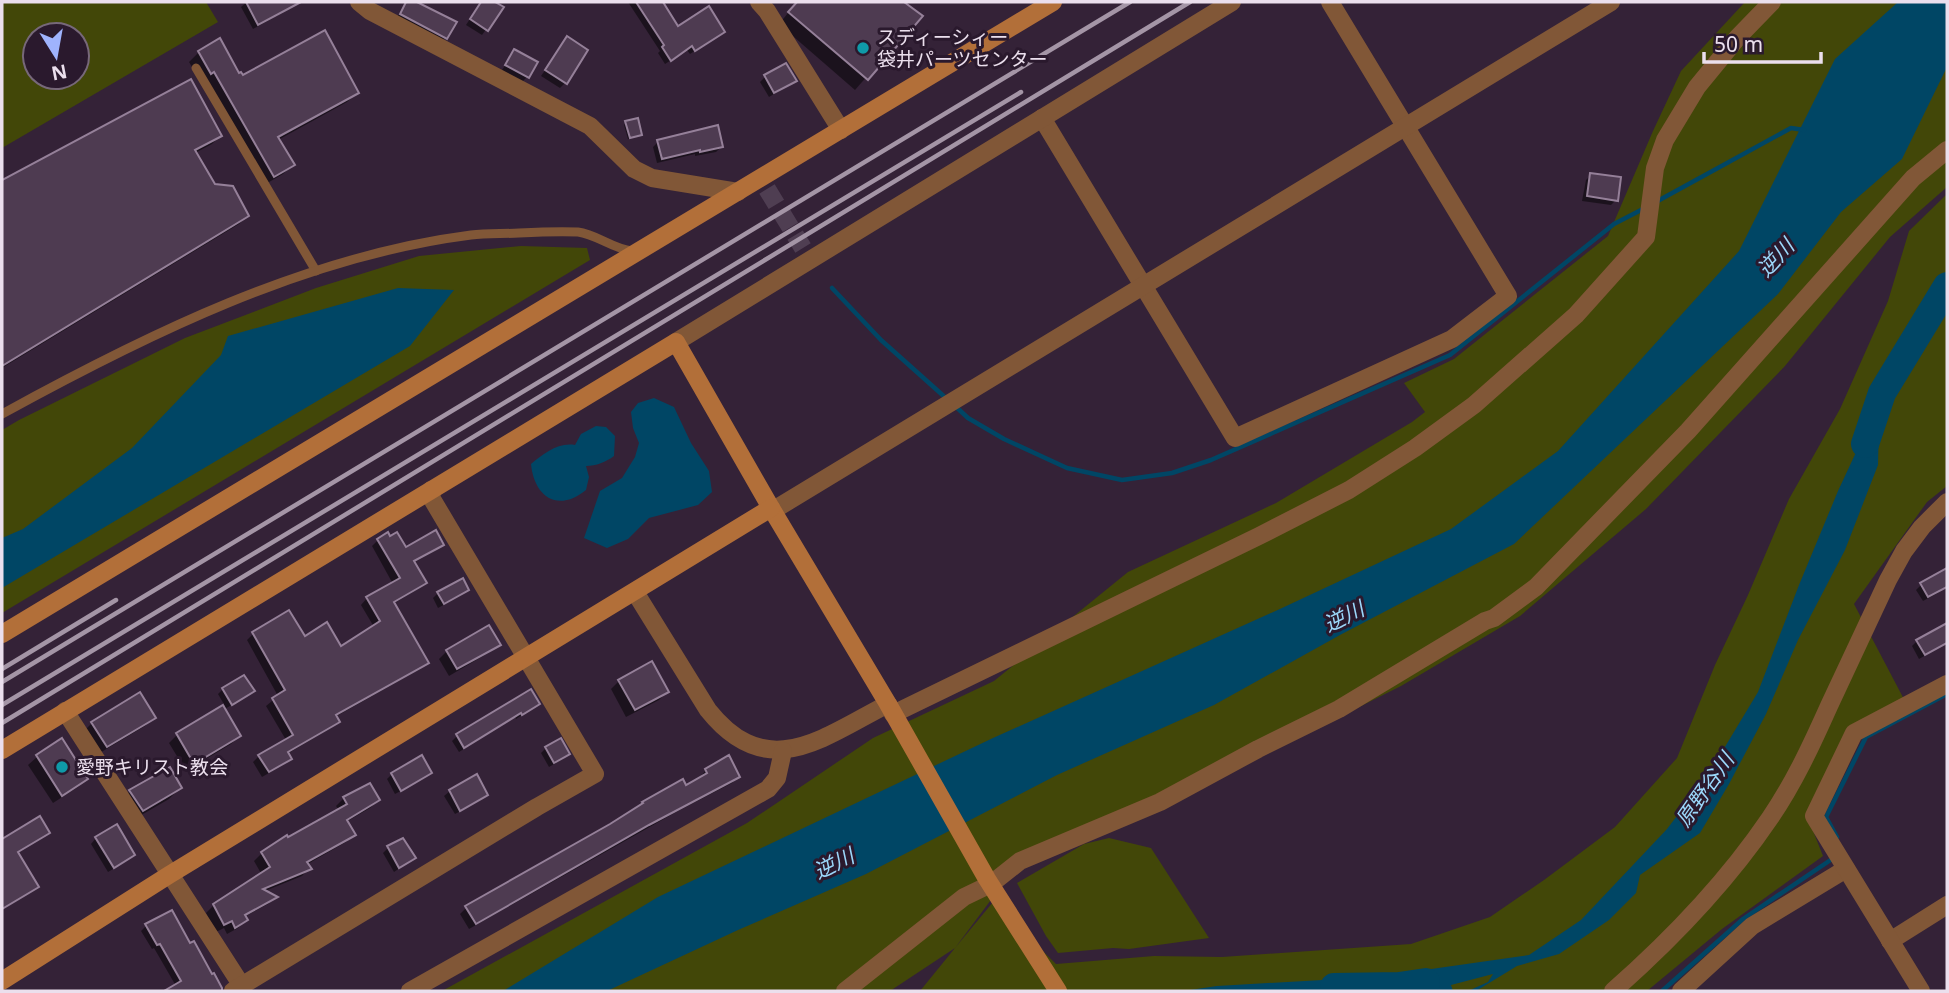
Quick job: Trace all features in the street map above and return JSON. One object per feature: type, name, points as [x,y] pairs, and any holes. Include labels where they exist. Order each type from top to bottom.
[{"type":"street","points":[[359,2],[370,11],[590,125],[634,169],[652,178],[738,192]]},
{"type":"street","points":[[758,2],[767,11],[841,130]]},
{"type":"street","points":[[2,634],[738,192],[764,184],[841,130],[1054,2]]},
{"type":"street","points":[[2,750],[676,342],[806,254],[1042,118],[1232,2]]},
{"type":"street","points":[[1042,118],[1236,438],[1452,339],[1508,296],[1331,2]]},
{"type":"street","points":[[2,981],[169,875],[526,657],[1611,2]]},
{"type":"street","points":[[635,592],[720,726],[738,740],[760,749],[783,751],[806,746],[892,713],[1349,490],[1415,448],[1474,405],[1576,315],[1646,237],[1655,168],[1665,140],[1697,87],[1738,37],[1772,2]]},
{"type":"street","points":[[845,991],[964,897],[992,885],[1020,861],[1160,802],[1339,709],[1493,618],[1536,587],[1688,431],[1913,178],[1947,150]]},
{"type":"street","points":[[676,342],[992,885],[1058,991]]},
{"type":"street","points":[[65,711],[237,988],[595,774],[432,499],[431,490]]},
{"type":"street","points":[[1614,991],[1698,910],[1771,817],[1802,764],[1904,551],[1947,502]]},
{"type":"street","points":[[1921,991],[1814,816],[1854,733],[1947,684]]},
{"type":"street","points":[[410,991],[768,789],[777,778],[783,751]]},
{"type":"street","points":[[1681,991],[1752,926],[1846,869]]},
{"type":"street","points":[[1890,941],[1947,905]]},
{"type":"lane","points":[[196,68],[316,271]]},
{"type":"lane","points":[[2,414],[81,371],[185,322],[301,275],[396,248],[473,235],[581,232],[622,250],[638,252]]},
{"type":"green space","points":[[2,2],[206,2],[218,22],[2,148]]},
{"type":"green space","points":[[1745,2],[1947,2],[1947,187],[1890,237],[1785,366],[1646,509],[1520,616],[1401,686],[1222,776],[1020,861],[955,948],[890,991],[442,991],[747,823],[873,738],[994,681],[1128,572],[1276,503],[1412,422],[1425,412],[1404,383],[1454,359],[1608,236],[1681,71]]},
{"type":"green space","points":[[1947,194],[1947,486],[1927,502],[1854,604],[1907,705],[1852,736],[1808,818],[1823,856],[1722,929],[1647,991],[920,991],[993,902],[1056,964],[1154,956],[1222,957],[1411,944],[1490,917],[1544,880],[1615,827],[1677,758],[1789,499],[1840,409],[1888,301],[1909,231]]},
{"type":"green space","points":[[521,246],[587,248],[590,260],[2,613],[2,430],[185,338],[316,288],[419,256]]},
{"type":"green space","points":[[1109,838],[1151,848],[1209,938],[1129,949],[1058,953],[1017,883],[1084,844]]},
{"type":"water","name":"逆川","points":[[1898,2],[1947,2],[1947,67],[1902,159],[1841,212],[1778,294],[1514,544],[1214,705],[1057,775],[866,874],[607,991],[503,991],[658,897],[993,738],[1451,529],[1558,451],[1739,251],[1835,59]]},
{"type":"water","points":[[1947,279],[1947,308],[1898,366],[1915,331]]},
{"type":"water","points":[[398,288],[454,290],[410,346],[2,588],[2,538],[23,529],[132,448],[221,355],[228,336]]},
{"type":"water","points":[[1891,377],[1879,422],[1878,465],[1845,550],[1798,640],[1766,714],[1700,833],[1640,875],[1636,893],[1609,920],[1559,954],[1517,966],[1476,991],[1468,991],[1488,982],[1493,974],[1451,985],[1453,991],[1423,991],[1369,983],[1372,991],[1183,991],[1217,986],[1375,977],[1529,955],[1581,920],[1667,829],[1708,775],[1758,692],[1838,491]]},
{"type":"water","points":[[654,398],[674,407],[691,443],[709,471],[712,492],[698,505],[649,518],[628,539],[607,548],[584,538],[600,491],[622,478],[635,457],[639,443],[631,412],[638,403]]},
{"type":"water","points":[[596,426],[606,427],[615,436],[614,456],[601,463],[586,466],[589,477],[586,490],[579,495],[562,501],[542,493],[531,464],[557,447],[575,445],[581,434]]},
{"type":"building","points":[[246,2],[301,2],[258,25]]},
{"type":"building","points":[[406,2],[417,2],[457,22],[447,39],[400,14]]},
{"type":"building","points":[[481,2],[495,2],[504,7],[488,31],[470,19]]},
{"type":"building","points":[[636,2],[663,2],[678,26],[709,6],[725,32],[695,51],[692,46],[671,61],[662,47],[664,45]]},
{"type":"building","name":"スディーシィー 袋井パーツセンター","points":[[797,2],[904,2],[923,16],[868,80],[788,12]]},
{"type":"building","points":[[325,30],[359,93],[278,137],[295,165],[274,177],[214,72],[211,74],[198,51],[220,38],[239,73],[243,75]]},
{"type":"building","points":[[567,36],[588,50],[567,84],[545,70]]},
{"type":"building","points":[[514,49],[538,62],[529,78],[505,65]]},
{"type":"building","points":[[786,63],[797,81],[774,93],[764,75]]},
{"type":"building","points":[[191,79],[222,136],[195,150],[215,184],[233,186],[249,216],[2,366],[2,180]]},
{"type":"building","points":[[638,118],[642,135],[630,138],[625,121]]},
{"type":"building","points":[[718,125],[723,147],[662,159],[657,140]]},
{"type":"building","points":[[1590,173],[1621,177],[1618,201],[1587,196]]},
{"type":"building","points":[[436,530],[444,545],[414,561],[427,583],[394,602],[429,663],[336,715],[340,722],[288,752],[292,759],[269,772],[258,755],[293,735],[272,698],[285,690],[252,632],[289,610],[305,636],[327,622],[341,646],[380,621],[366,597],[400,578],[377,539],[388,532],[390,536],[397,532],[406,547]]},
{"type":"building","points":[[1947,568],[1947,587],[1928,597],[1920,583]]},
{"type":"building","points":[[463,578],[469,590],[444,604],[437,592]]},
{"type":"building","points":[[1947,623],[1947,643],[1925,655],[1916,640]]},
{"type":"building","points":[[489,625],[501,645],[457,669],[446,650]]},
{"type":"building","points":[[652,661],[669,692],[635,710],[618,680]]},
{"type":"building","points":[[244,675],[255,691],[232,705],[222,688]]},
{"type":"building","points":[[531,689],[540,704],[464,748],[456,734]]},
{"type":"building","points":[[140,692],[156,718],[107,747],[91,722]]},
{"type":"building","points":[[223,705],[241,736],[194,764],[176,733]]},
{"type":"building","name":"愛野キリスト教会","points":[[62,738],[88,779],[62,796],[36,755]]},
{"type":"building","points":[[561,738],[570,754],[554,763],[545,747]]},
{"type":"building","points":[[422,755],[432,773],[401,791],[391,773]]},
{"type":"building","points":[[729,755],[740,777],[649,825],[476,924],[465,906],[610,824],[683,779],[686,785],[707,773],[705,769]]},
{"type":"building","points":[[170,767],[182,788],[143,811],[129,790]]},
{"type":"building","points":[[477,774],[488,795],[460,811],[449,790]]},
{"type":"building","points":[[370,783],[380,800],[347,820],[356,835],[307,862],[312,869],[263,889],[278,897],[245,915],[248,920],[235,928],[232,921],[224,925],[213,904],[270,867],[261,852],[287,835],[288,837],[347,804],[343,797]]},
{"type":"building","points":[[40,816],[50,833],[18,852],[39,887],[2,909],[2,839]]},
{"type":"building","points":[[117,824],[135,855],[114,868],[95,837]]},
{"type":"building","points":[[403,838],[416,858],[399,868],[387,846]]},
{"type":"building","points":[[172,910],[190,943],[194,941],[212,974],[214,973],[222,991],[164,991],[181,981],[145,924]]},
{"type":"waterway","points":[[1654,203],[1791,128],[1804,130]]},
{"type":"waterway","points":[[954,405],[968,418],[1004,439],[1067,468],[1122,480],[1172,473],[1211,460],[1450,355],[1614,224],[1643,209]]},
{"type":"waterway","name":"原野谷川","points":[[1865,444],[1882,393],[1947,286]]},
{"type":"waterway","points":[[832,288],[881,340],[947,399]]},
{"type":"waterway","points":[[1837,837],[1826,817],[1866,737],[1947,694]]},
{"type":"waterway","points":[[1662,991],[1743,919],[1835,857]]},
{"type":"waterway","name":"原野谷川","points":[[1334,987],[1399,986],[1426,982]]},
{"type":"tunnel","points":[[767,189],[803,248]]},
{"type":"railway","points":[[2,682],[1130,2]]},
{"type":"railway","points":[[2,723],[1190,2]]},
{"type":"railway","points":[[2,705],[1021,92]]},
{"type":"railway","points":[[2,669],[116,600]]},
{"type":"place","name":"スディーシィー 袋井パーツセンター","points":[[863,48]]},
{"type":"place","name":"愛野キリスト教会","points":[[62,767]]}]
